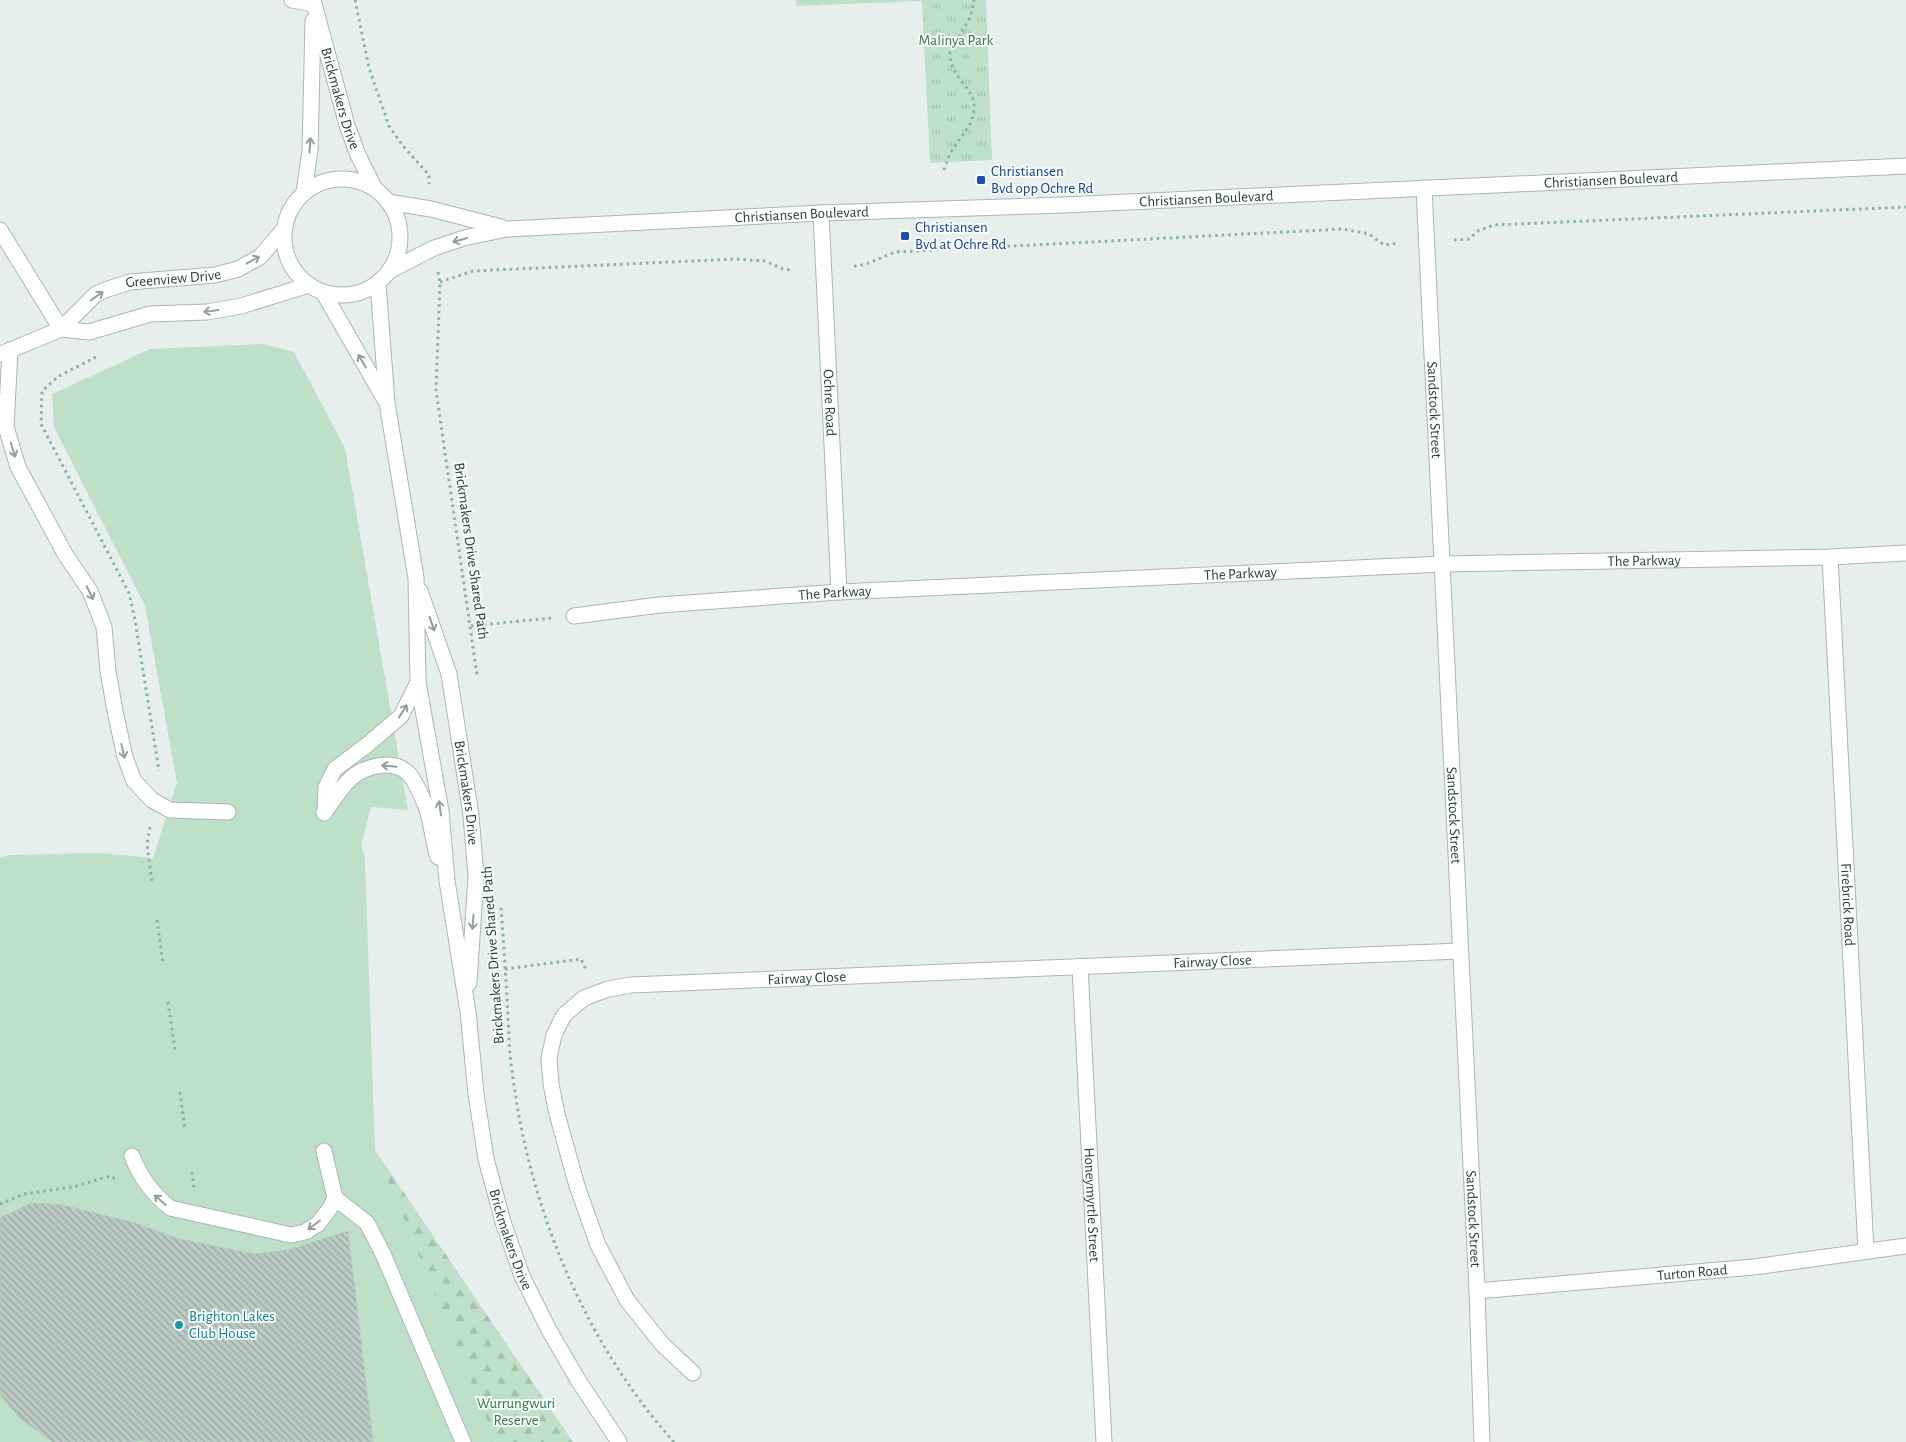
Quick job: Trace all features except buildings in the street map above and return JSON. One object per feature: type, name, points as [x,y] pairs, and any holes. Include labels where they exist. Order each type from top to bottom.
[{"type":"street","points":[[292,0],[313,2]]},
{"type":"street","name":"Brickmakers Drive","points":[[313,2],[347,125],[358,155],[375,189]]},
{"type":"street","name":"Brickmakers Drive","points":[[304,193],[310,150],[313,2]]},
{"type":"street","name":"Christiansen Boulevard","points":[[391,270],[434,248],[464,238],[507,229],[821,213],[1073,204],[1906,166]]},
{"type":"street","points":[[339,178],[358,180],[375,189],[388,202],[397,217],[400,235],[398,254],[391,270],[378,283],[361,292],[342,296],[323,292],[309,285],[297,274],[288,260],[285,228],[291,209],[304,193],[320,183],[339,178]]},
{"type":"street","name":"Sandstock Street","points":[[1424,188],[1477,1291],[1482,1442]]},
{"type":"street","name":"Christiansen Boulevard","points":[[388,202],[431,210],[507,229]]},
{"type":"street","name":"Ochre Road","points":[[821,213],[839,592]]},
{"type":"street","name":"Greenview Drive","points":[[5,352],[61,329],[96,294],[108,289],[130,282],[215,275],[238,269],[260,257],[285,228]]},
{"type":"street","points":[[0,230],[61,329]]},
{"type":"street","name":"Brickmakers Drive","points":[[378,283],[387,403],[416,578],[418,682],[441,811],[447,881],[468,1012],[476,1094],[486,1159],[506,1231],[522,1276],[549,1330],[578,1380],[619,1442]]},
{"type":"street","name":"Greenview Drive","points":[[61,329],[89,332],[150,314],[207,312],[241,306],[309,285]]},
{"type":"street","name":"Brickmakers Drive","points":[[323,292],[387,403]]},
{"type":"street","points":[[5,352],[6,427],[18,467],[65,554],[90,591],[104,627],[108,671],[115,711],[125,758],[134,781],[152,800],[170,810],[228,812]]},
{"type":"street","name":"The Parkway","points":[[574,616],[658,605],[839,592],[1443,564],[1906,553]]},
{"type":"street","name":"Firebrick Road","points":[[1830,556],[1866,1251]]},
{"type":"street","name":"Brickmakers Drive","points":[[416,578],[449,674],[471,815],[476,876],[468,1012]]},
{"type":"street","points":[[418,682],[401,716],[335,769],[326,787],[324,813],[350,780],[364,769],[381,765],[396,766],[409,774],[426,807],[434,846],[447,881]]},
{"type":"street","name":"Fairway Close","points":[[693,1373],[662,1344],[627,1300],[602,1253],[577,1186],[557,1114],[549,1058],[554,1035],[564,1014],[584,998],[608,989],[631,985],[1460,951]]},
{"type":"street","name":"Honeymyrtle Street","points":[[1080,967],[1104,1442]]},
{"type":"street","points":[[132,1156],[137,1168],[155,1196],[170,1208],[291,1235],[305,1232],[318,1224],[330,1208],[334,1198],[324,1151]]},
{"type":"street","points":[[334,1198],[367,1223],[384,1254],[463,1442]]},
{"type":"street","name":"Turton Road","points":[[1477,1291],[1754,1267],[1906,1246]]},
{"type":"path","points":[[355,0],[369,68],[389,126],[402,146],[429,175]]},
{"type":"path","points":[[944,170],[952,151],[967,129],[974,109],[971,95],[955,74],[950,59],[950,52],[971,16],[974,0]]},
{"type":"path","points":[[1454,240],[1469,239],[1478,231],[1494,225],[1906,207]]},
{"type":"path","points":[[854,266],[867,265],[896,252],[1344,229],[1369,234],[1384,246],[1398,243]]},
{"type":"path","name":"Brickmakers Drive Shared Path","points":[[478,683],[436,390],[440,282],[473,271],[736,259],[765,261],[783,269],[793,270]]},
{"type":"path","points":[[99,356],[58,376],[42,391],[41,424],[129,592],[136,620],[160,778]]},
{"type":"path","points":[[471,626],[574,616]]},
{"type":"path","points":[[152,819],[147,844],[152,882]]},
{"type":"path","name":"Brickmakers Drive Shared Path","points":[[501,902],[512,1069],[523,1135],[542,1207],[566,1270],[595,1330],[627,1381],[674,1442]]},
{"type":"path","points":[[157,920],[162,964]]},
{"type":"path","points":[[505,969],[581,959],[596,994]]},
{"type":"path","points":[[168,1002],[175,1050]]},
{"type":"path","points":[[180,1092],[185,1131]]},
{"type":"path","points":[[0,1204],[24,1194],[73,1188],[110,1176],[120,1182]]},
{"type":"green space","name":"Malinya Park","points":[[796,0],[986,0],[992,160],[930,163],[922,1],[796,6]]},
{"type":"green space","points":[[263,344],[294,352],[345,448],[408,810],[371,807],[361,845],[365,859],[375,1150],[496,1442],[0,1442],[0,858],[9,855],[100,853],[153,858],[177,783],[145,606],[54,427],[52,394],[150,349]]},
{"type":"green space","name":"Wurrungwuri Reserve","points":[[375,1150],[573,1442],[496,1442]]},
{"type":"place","name":"Christiansen Bvd opp Ochre Rd","points":[[981,180]]},
{"type":"place","name":"Christiansen Bvd at Ochre Rd","points":[[905,236]]},
{"type":"place","name":"Brighton Lakes Club House","points":[[179,1325]]}]
